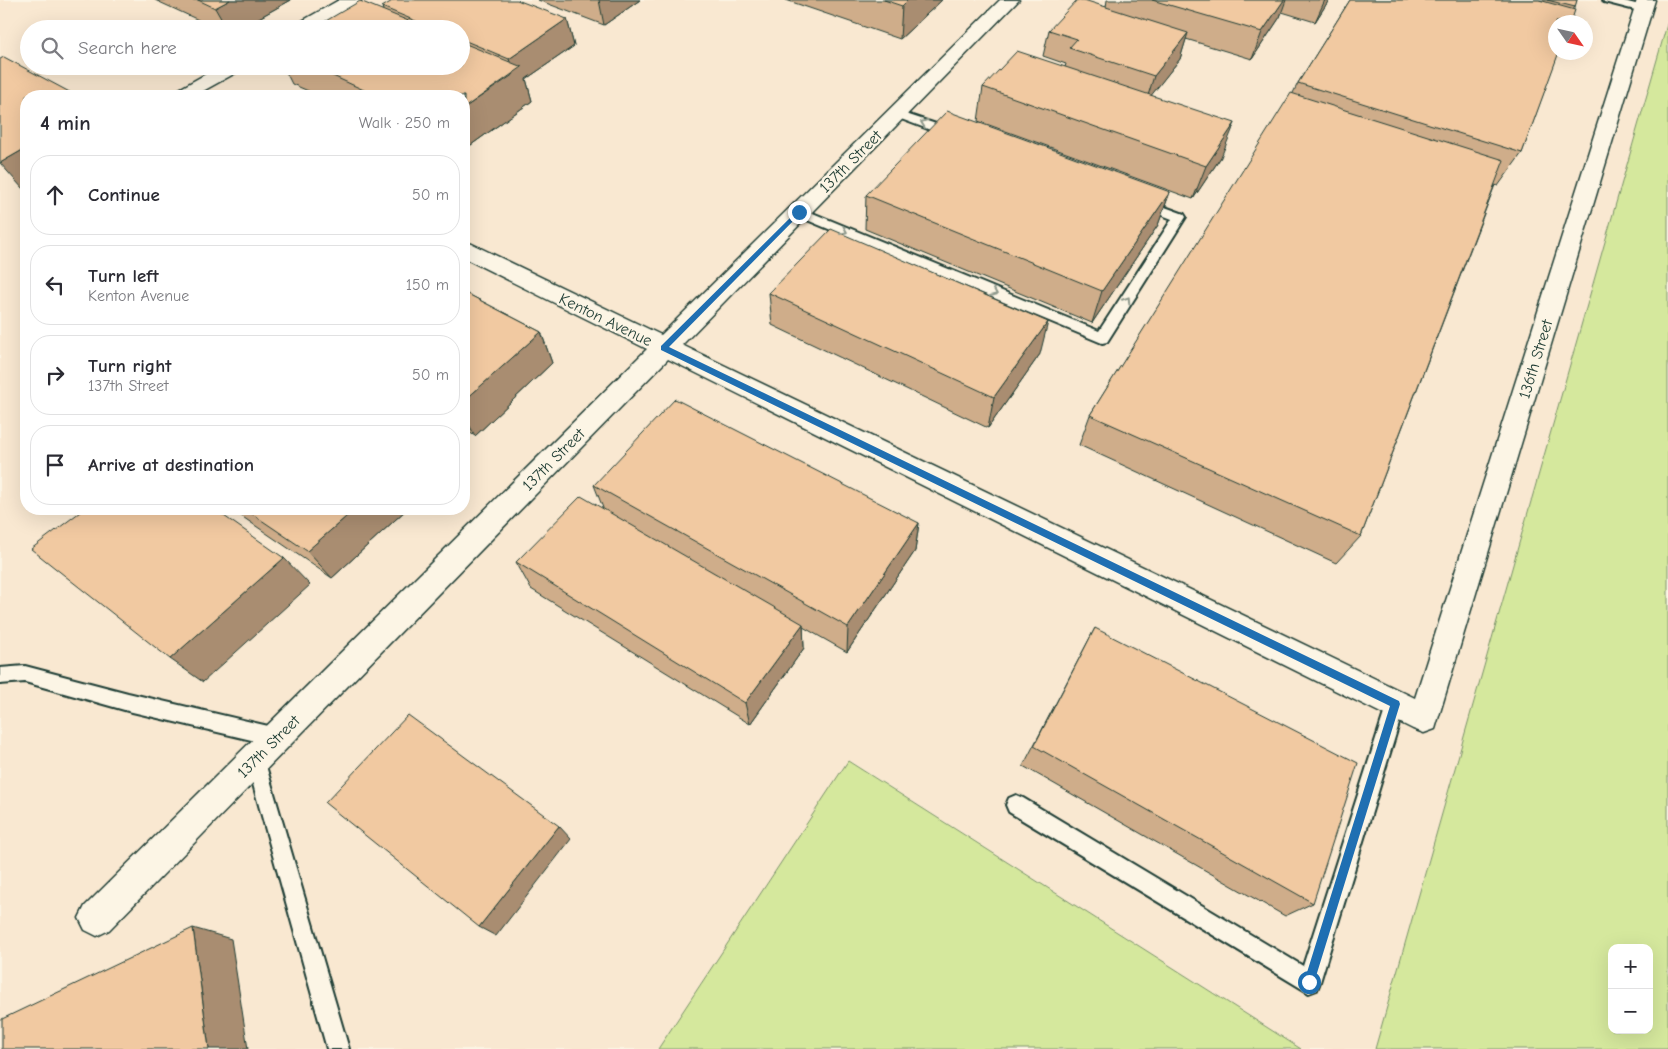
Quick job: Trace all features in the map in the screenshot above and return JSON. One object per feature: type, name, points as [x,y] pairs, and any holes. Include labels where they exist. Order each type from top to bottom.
[{"type":"street","name":"137th Street","points":[[97,918],[1010,0]]},
{"type":"street","points":[[316,20],[348,1]]},
{"type":"street","name":"136th Street","points":[[1424,718],[1645,5]]},
{"type":"street","points":[[192,90],[218,75]]},
{"type":"street","name":"Kenton Avenue","points":[[470,252],[1424,718]]},
{"type":"lane","points":[[1608,0],[1645,5]]},
{"type":"lane","points":[[897,114],[961,137]]},
{"type":"lane","points":[[799,212],[1102,338],[1180,217],[1135,200]]},
{"type":"lane","points":[[0,676],[25,674],[128,702],[277,736]]},
{"type":"lane","points":[[1016,805],[1309,982],[1396,704]]},
{"type":"lane","points":[[254,759],[338,1049]]},
{"type":"shaded area","points":[[0,0],[1668,0],[1668,21],[1375,1049],[1301,1049],[849,761],[658,1049],[0,1049]]},
{"type":"green space","points":[[1668,21],[1668,1049],[1375,1049]]},
{"type":"green space","points":[[848,761],[1301,1049],[658,1049]]},
{"type":"building","points":[[198,0],[230,0],[215,8]]},
{"type":"building","points":[[394,0],[517,0],[567,19],[509,59],[470,43],[470,20],[413,20],[382,7]]},
{"type":"building","points":[[884,0],[908,0],[902,6]]},
{"type":"building","points":[[1077,0],[1084,0],[1188,33],[1154,76],[1069,48],[1077,39],[1049,30]]},
{"type":"building","points":[[1152,0],[1284,0],[1262,32]]},
{"type":"building","points":[[1350,0],[1539,0],[1575,10],[1573,15],[1548,15],[1548,60],[1556,60],[1522,153],[1298,83]]},
{"type":"building","points":[[1547,0],[1577,0],[1575,7]]},
{"type":"building","points":[[360,1],[406,20],[327,20]]},
{"type":"building","points":[[470,46],[522,67],[470,104],[470,90],[364,90],[331,75],[470,75]]},
{"type":"building","points":[[1017,51],[1235,123],[1206,166],[983,87]]},
{"type":"building","points":[[4,57],[20,66],[20,75],[38,75],[66,90],[20,90],[20,151],[0,163],[0,59]]},
{"type":"building","points":[[1291,93],[1504,160],[1361,536],[1090,415]]},
{"type":"building","points":[[947,111],[1170,192],[1102,291],[866,195]]},
{"type":"building","points":[[831,229],[1048,322],[994,397],[769,293]]},
{"type":"building","points":[[470,295],[541,332],[470,396]]},
{"type":"building","points":[[675,399],[919,523],[848,627],[594,485]]},
{"type":"building","points":[[581,496],[803,624],[745,703],[516,562]]},
{"type":"building","points":[[76,515],[223,515],[284,558],[170,659],[31,549]]},
{"type":"building","points":[[254,515],[348,515],[307,551]]},
{"type":"building","points":[[1095,628],[1358,763],[1313,903],[1034,746]]},
{"type":"building","points":[[408,715],[559,826],[479,927],[325,803]]},
{"type":"building","points":[[193,928],[209,1049],[2,1049],[2,1019]]},
{"type":"route","points":[[799,212],[664,348],[1396,704],[1309,982]]}]
